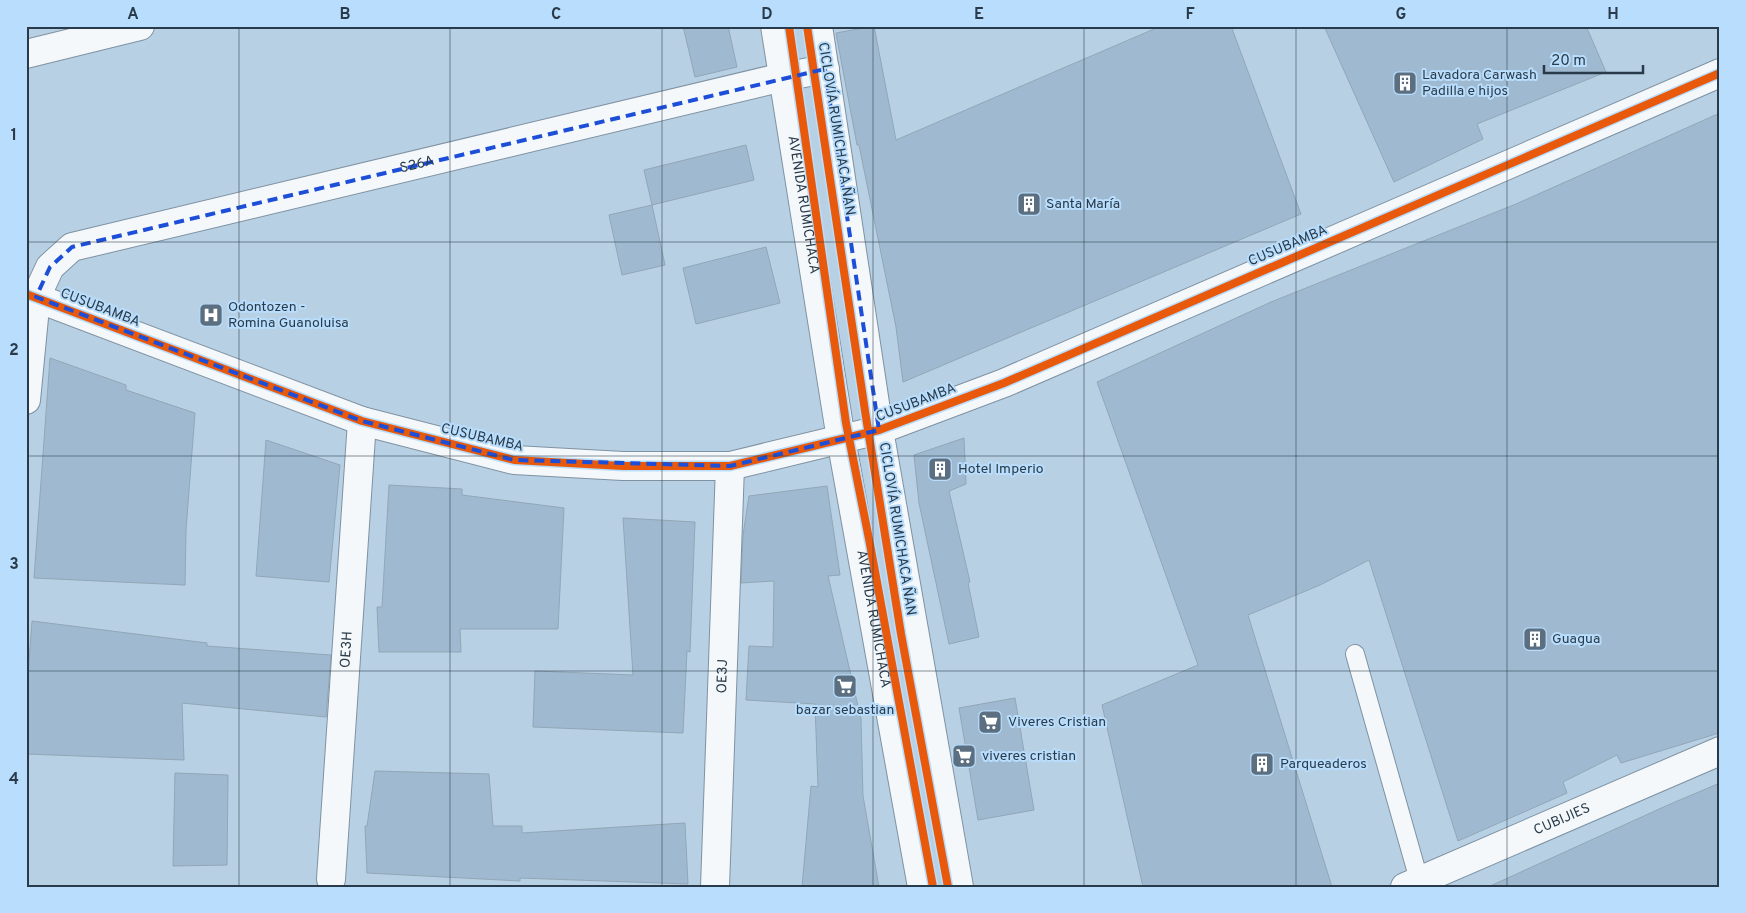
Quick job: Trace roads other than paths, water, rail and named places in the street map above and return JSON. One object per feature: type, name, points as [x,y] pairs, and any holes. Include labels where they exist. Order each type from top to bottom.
[{"type":"street","points":[[26,54],[84,33],[140,26]]},
{"type":"street","name":"AVENIDA RUMICHACA","points":[[775,26],[841,440],[922,887]]},
{"type":"street","points":[[818,26],[879,430],[959,887]]},
{"type":"street","name":"S26A","points":[[26,400],[31,296],[50,267],[72,247],[783,77],[825,70]]},
{"type":"street","name":"CUSUBAMBA","points":[[31,296],[362,421],[514,460],[623,466],[730,466],[879,430],[1004,383],[1720,73]]},
{"type":"street","name":"OE3H","points":[[331,879],[362,421]]},
{"type":"street","name":"OE3J","points":[[715,887],[730,466]]},
{"type":"street","name":"CUBIJIES","points":[[1412,884],[1720,751]]},
{"type":"lane","points":[[1355,654],[1412,884]]},
{"type":"place","name":"Lavadora Carwash Padilla e hijos","points":[[1405,83]]},
{"type":"place","name":"Santa María","points":[[1029,204]]},
{"type":"place","name":"Odontozen - Romina Guanoluisa","points":[[211,315]]},
{"type":"place","name":"Hotel Imperio","points":[[940,469]]},
{"type":"place","name":"Guagua","points":[[1535,639]]},
{"type":"place","name":"bazar sebastian","points":[[845,686]]},
{"type":"place","name":"Viveres Cristian","points":[[990,722]]},
{"type":"place","name":"viveres cristian","points":[[964,756]]},
{"type":"place","name":"Parqueaderos","points":[[1262,764]]}]
